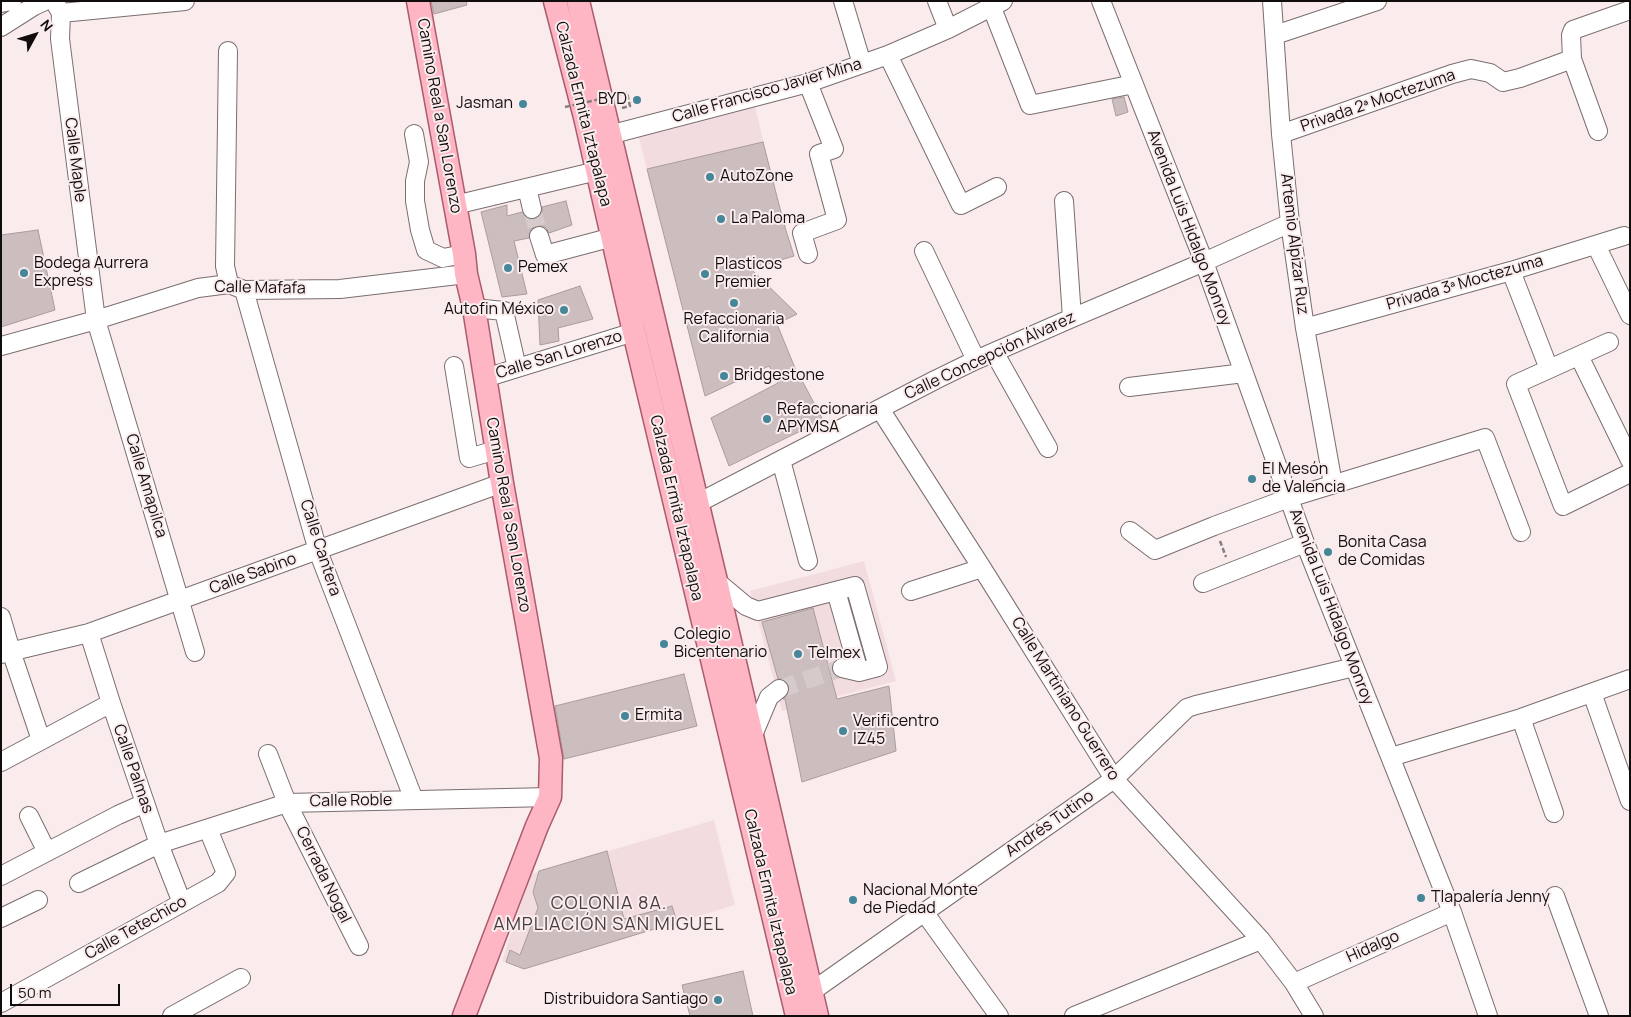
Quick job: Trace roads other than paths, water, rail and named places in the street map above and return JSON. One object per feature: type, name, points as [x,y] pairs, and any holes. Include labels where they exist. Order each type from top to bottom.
[{"type":"main road","name":"Camino Real a San Lorenzo","points":[[418,1],[474,308],[496,450],[551,758],[550,798],[537,826],[464,1016]]},
{"type":"main road","name":"Calzada Ermita Iztapalapa","points":[[555,1],[613,237],[796,1016]]},
{"type":"main road","name":"Calzada Ermita Iztapalapa","points":[[578,1],[753,735],[817,1016]]},
{"type":"street","points":[[1,3],[12,1]]},
{"type":"street","points":[[58,7],[185,1]]},
{"type":"street","points":[[843,1],[862,64]]},
{"type":"street","points":[[938,1],[948,29]]},
{"type":"street","name":"Avenida Luis Hidalgo Monroy","points":[[1101,1],[1204,262],[1305,543],[1452,912],[1488,1016]]},
{"type":"street","name":"Artemio Alpizar Ruz","points":[[1272,1],[1281,134],[1290,223],[1305,328],[1333,484]]},
{"type":"street","points":[[1275,35],[1377,1]]},
{"type":"street","points":[[1,27],[33,3]]},
{"type":"street","points":[[998,4],[1030,105],[1134,84]]},
{"type":"street","name":"Calle Francisco Javier Mina","points":[[609,135],[808,82],[862,64],[948,29],[998,4]]},
{"type":"street","name":"Calle Maple","points":[[58,7],[60,39],[96,320]]},
{"type":"street","points":[[1598,131],[1572,59],[1571,44],[1573,30],[1630,10]]},
{"type":"street","name":"Calle Cantera","points":[[228,51],[225,266],[236,287],[318,551],[414,800]]},
{"type":"street","points":[[888,55],[960,205],[997,187]]},
{"type":"street","name":"Privada 2ª Moctezuma","points":[[1281,134],[1471,69],[1490,73],[1503,82],[1520,78],[1572,59]]},
{"type":"street","points":[[808,82],[834,149],[819,154],[836,220],[802,233],[808,254]]},
{"type":"street","points":[[414,134],[419,162],[415,181],[415,200],[420,230],[426,250],[443,258],[465,264]]},
{"type":"street","points":[[455,205],[597,171]]},
{"type":"street","points":[[527,188],[532,209]]},
{"type":"street","points":[[1064,201],[1072,318]]},
{"type":"street","name":"Calle Concepción Álvarez","points":[[698,503],[976,360],[1290,223]]},
{"type":"street","points":[[540,236],[545,255],[613,237]]},
{"type":"street","name":"Privada 3ª Moctezuma","points":[[1305,328],[1510,271],[1624,236]]},
{"type":"street","points":[[1596,245],[1630,315]]},
{"type":"street","points":[[924,250],[976,360]]},
{"type":"street","name":"Calle Mafafa","points":[[1,346],[96,320],[198,288],[340,289],[465,264]]},
{"type":"street","points":[[1510,271],[1549,369]]},
{"type":"street","points":[[474,308],[504,311],[517,368]]},
{"type":"street","name":"Calle Amapilca","points":[[96,320],[195,652]]},
{"type":"street","name":"Calle San Lorenzo","points":[[485,378],[634,332]]},
{"type":"street","points":[[1609,342],[1516,384],[1563,506],[1630,473]]},
{"type":"street","points":[[994,352],[1048,448]]},
{"type":"street","points":[[1579,356],[1630,460]]},
{"type":"street","points":[[454,366],[469,458],[496,450]]},
{"type":"street","points":[[1129,387],[1244,373]]},
{"type":"street","name":"Calle Martiniano Guerrero","points":[[880,408],[1114,779],[1261,940],[1294,983],[1314,1016]]},
{"type":"street","points":[[1130,531],[1155,550],[1289,498],[1485,438],[1521,532]]},
{"type":"street","points":[[781,460],[808,561]]},
{"type":"street","name":"Calle Sabino","points":[[6,653],[90,633],[502,484]]},
{"type":"street","points":[[1203,583],[1305,543]]},
{"type":"street","points":[[911,591],[982,568]]},
{"type":"street","points":[[716,581],[746,606],[758,611],[855,586],[878,667],[851,670]]},
{"type":"street","points":[[1,617],[6,653],[41,740]]},
{"type":"street","name":"Calle Palmas","points":[[90,633],[111,703],[145,803],[182,903]]},
{"type":"street","name":"Andrés Tutino","points":[[811,992],[1114,779],[1187,708],[1354,667]]},
{"type":"street","points":[[1391,757],[1521,718],[1630,678]]},
{"type":"street","points":[[753,735],[769,698],[779,689]]},
{"type":"street","points":[[1592,693],[1630,801]]},
{"type":"street","points":[[1,762],[111,703]]},
{"type":"street","points":[[1521,718],[1554,813]]},
{"type":"street","name":"Cerrada Nogal","points":[[268,754],[287,803],[359,946]]},
{"type":"street","name":"Calle Roble","points":[[79,883],[159,844],[287,803],[550,798]]},
{"type":"street","points":[[1,876],[118,815],[145,803]]},
{"type":"street","points":[[29,816],[48,852]]},
{"type":"street","name":"Calle Tetechico","points":[[1,1003],[218,883],[226,873],[208,829]]},
{"type":"street","points":[[1555,896],[1599,1016]]},
{"type":"street","points":[[1,918],[38,900]]},
{"type":"street","points":[[924,912],[999,1016]]},
{"type":"street","name":"Hidalgo","points":[[1294,983],[1452,912]]},
{"type":"street","points":[[1074,1016],[1261,940]]},
{"type":"street","points":[[172,1016],[241,978]]},
{"type":"street","points":[[1,1008],[8,1016]]},
{"type":"tunnel","points":[[532,209],[539,236]]},
{"type":"tunnel","points":[[779,689],[842,668]]},
{"type":"place","name":"BYD","points":[[637,100]]},
{"type":"place","name":"Jasman","points":[[523,104]]},
{"type":"place","name":"AutoZone","points":[[710,177]]},
{"type":"place","name":"La Paloma","points":[[721,219]]},
{"type":"place","name":"Pemex","points":[[508,268]]},
{"type":"place","name":"Bodega Aurrera Express","points":[[24,273]]},
{"type":"place","name":"Plasticos Premier","points":[[705,274]]},
{"type":"place","name":"Refaccionaria California","points":[[734,303]]},
{"type":"place","name":"Autofin México","points":[[564,310]]},
{"type":"place","name":"Bridgestone","points":[[724,376]]},
{"type":"place","name":"Refaccionaria APYMSA","points":[[767,419]]},
{"type":"place","name":"El Mesón de Valencia","points":[[1252,479]]},
{"type":"place","name":"Bonita Casa de Comidas","points":[[1328,552]]},
{"type":"place","name":"Colegio Bicentenario","points":[[664,644]]},
{"type":"place","name":"Telmex","points":[[798,654]]},
{"type":"place","name":"Ermita","points":[[625,716]]},
{"type":"place","name":"Verificentro IZ45","points":[[843,731]]},
{"type":"place","name":"Tlapalería Jenny","points":[[1421,898]]},
{"type":"place","name":"Nacional Monte de Piedad","points":[[853,900]]},
{"type":"place","name":"Distribuidora Santiago","points":[[718,1000]]},
{"type":"district","name":"COLONIA 8A. AMPLIACIÓN SAN MIGUEL","points":[[609,914]]}]
